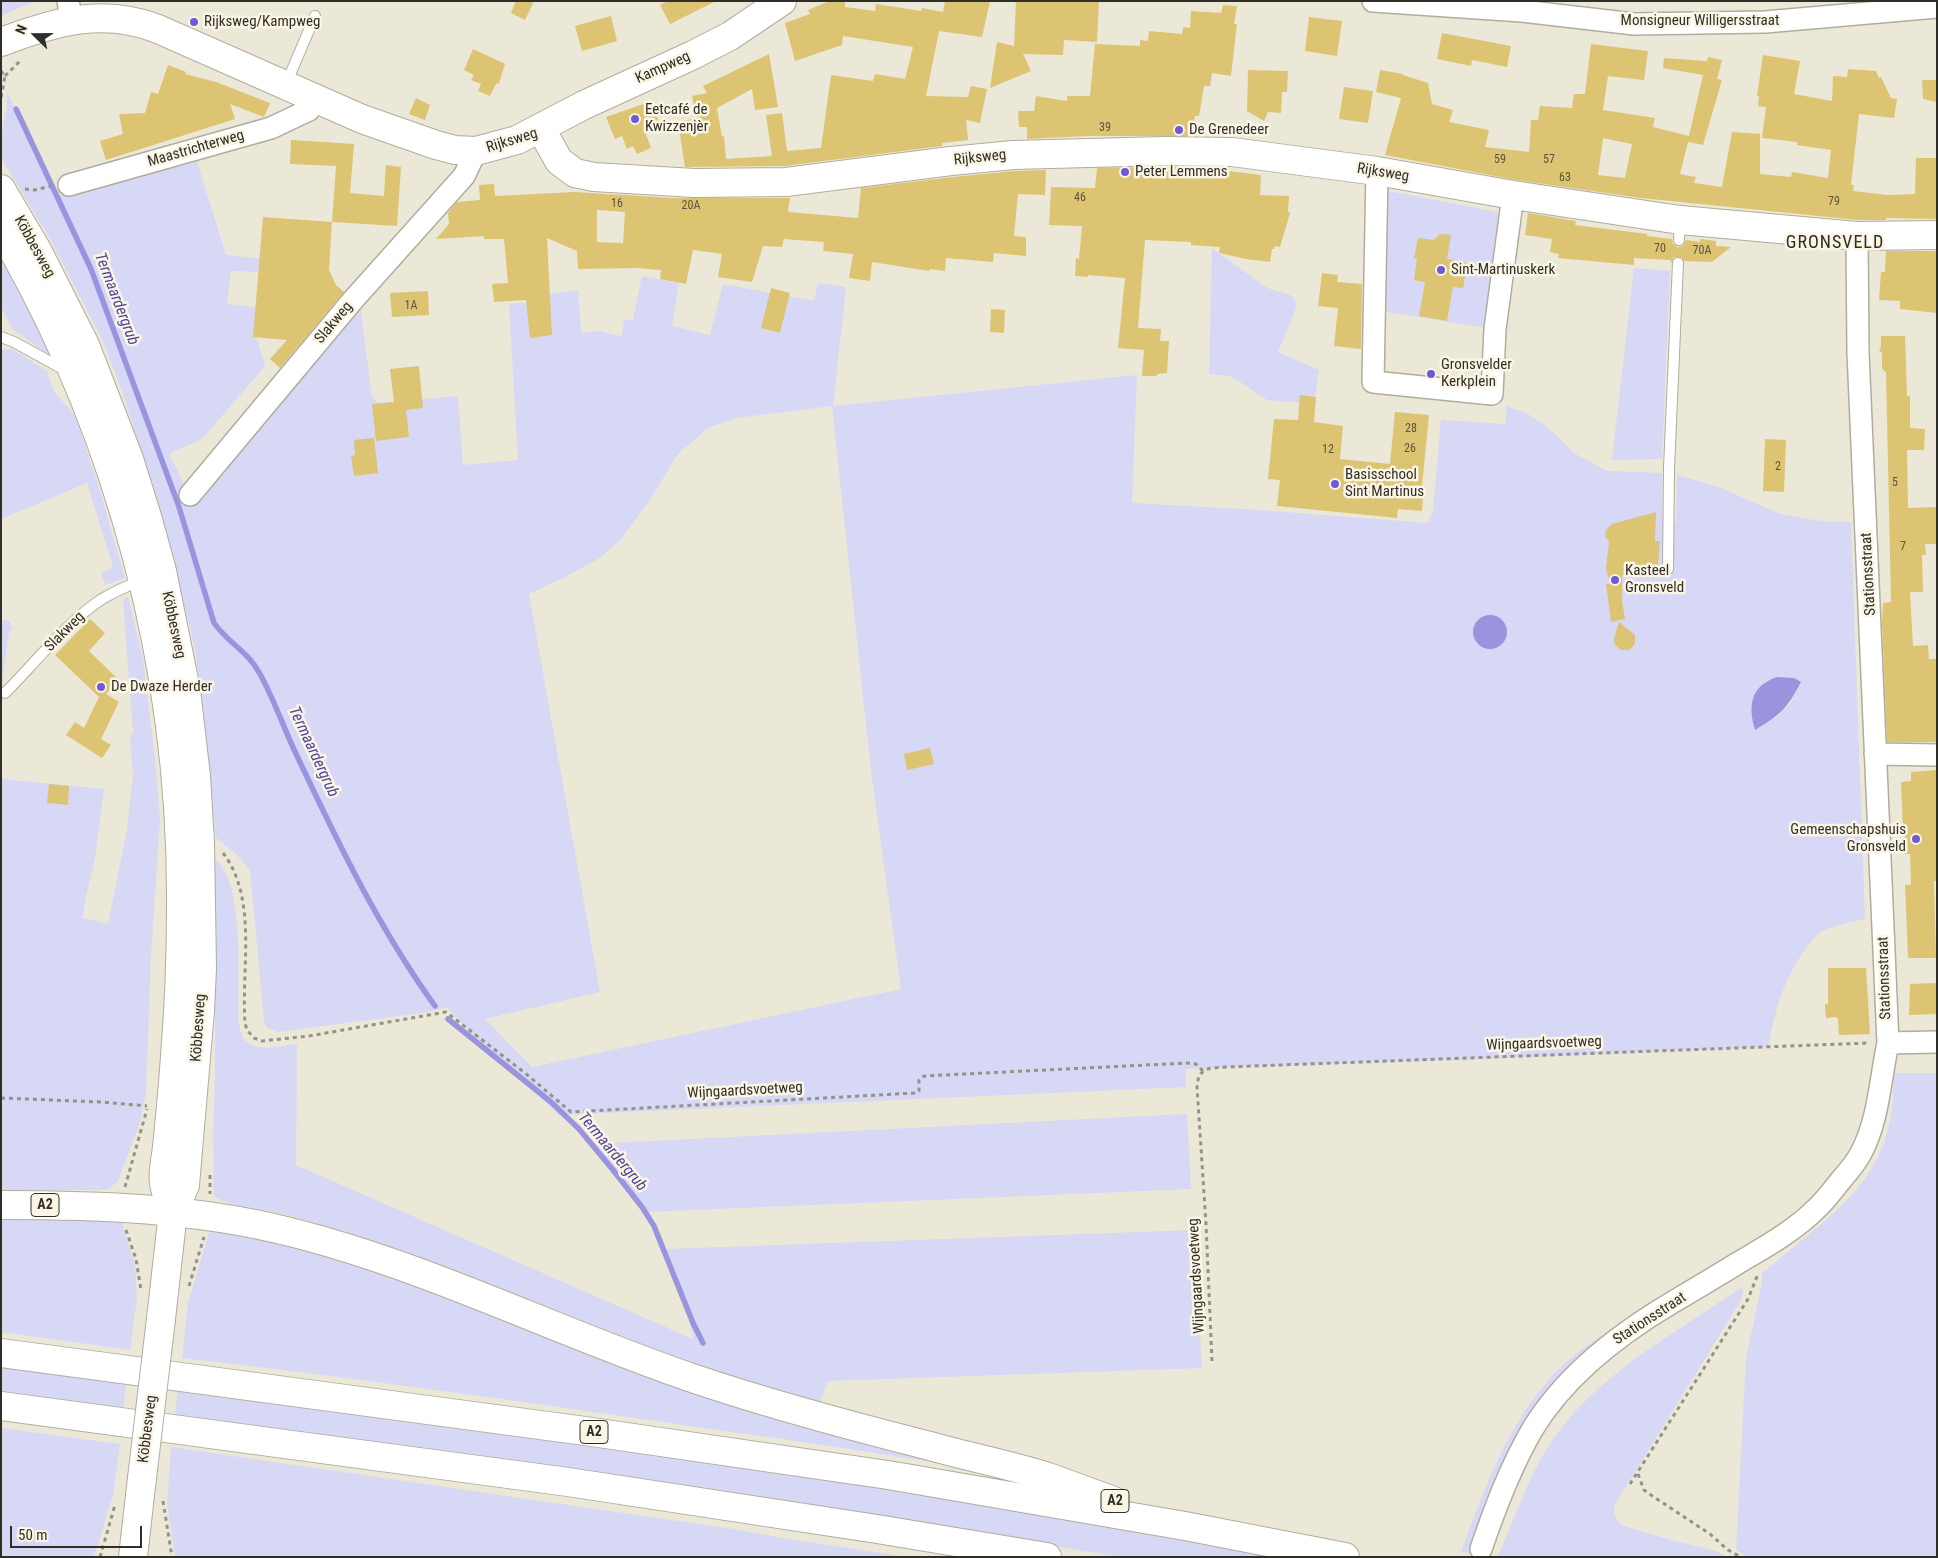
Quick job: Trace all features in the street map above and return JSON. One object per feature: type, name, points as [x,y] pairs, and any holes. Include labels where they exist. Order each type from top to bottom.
[{"type":"main road","name":"Kampweg","points":[[541,129],[584,105],[730,36],[782,1]]},
{"type":"main road","name":"Rijksweg","points":[[70,11],[96,17],[134,20],[362,119],[455,150],[476,151],[517,140],[541,129],[559,161],[575,173],[594,177],[694,183],[793,181],[1013,155],[1155,151],[1232,152],[1377,171],[1680,230],[1857,236],[1937,235]]},
{"type":"main road","points":[[1,55],[36,30],[70,11]]},
{"type":"main road","points":[[1,42],[36,30]]},
{"type":"main road","name":"Köbbesweg","points":[[10,188],[45,265],[85,345],[129,459],[148,520],[153,575]]},
{"type":"main road","name":"Köbbesweg","points":[[1,229],[23,266],[72,368],[153,575],[186,690],[196,776],[200,845],[202,968],[200,1020],[185,1185],[173,1212],[133,1557]]},
{"type":"main road","name":"A2","points":[[1,1205],[49,1205],[173,1212],[213,1216],[290,1232],[405,1268],[635,1358],[702,1382],[860,1428],[1046,1476],[1185,1526]]},
{"type":"main road","name":"A2","points":[[1,1353],[575,1430],[869,1472],[1185,1526],[1345,1557]]},
{"type":"main road","points":[[1,1406],[578,1484],[877,1529],[1047,1557]]},
{"type":"street","name":"Monsigneur Willigersstraat","points":[[1373,1],[1522,11],[1634,24],[1765,22],[1893,6],[1937,7]]},
{"type":"street","name":"Maastrichterweg","points":[[59,186],[271,128],[308,110],[315,98]]},
{"type":"street","name":"Slakweg","points":[[190,495],[353,300],[464,176],[476,151]]},
{"type":"street","points":[[1377,171],[1373,382],[1492,394],[1495,329],[1513,196]]},
{"type":"street","name":"Stationsstraat","points":[[1481,1548],[1495,1508],[1517,1458],[1532,1430],[1566,1385],[1608,1346],[1648,1318],[1757,1252],[1816,1210],[1860,1154],[1877,1110],[1888,1043],[1858,352],[1857,236]]},
{"type":"street","points":[[1876,754],[1937,755]]},
{"type":"street","points":[[1888,1043],[1937,1042]]},
{"type":"lane","points":[[286,85],[316,16]]},
{"type":"lane","points":[[1668,569],[1668,468],[1678,263]]},
{"type":"lane","points":[[1,337],[14,342],[64,370],[72,368],[81,357],[85,345]]},
{"type":"lane","name":"Slakweg","points":[[5,694],[75,620],[88,609],[110,595],[153,575]]},
{"type":"path","points":[[1,71],[5,76],[1,98]]},
{"type":"path","points":[[10,188],[35,190],[59,186]]},
{"type":"path","name":"Wijngaardsvoetweg","points":[[200,845],[235,872],[241,895],[246,944],[245,1014],[247,1030],[254,1038],[262,1041],[309,1036],[446,1012],[525,1073],[571,1112],[914,1094],[919,1090],[919,1080],[924,1076],[1187,1063],[1196,1064],[1203,1071]]},
{"type":"path","name":"Wijngaardsvoetweg","points":[[1212,1361],[1197,1087],[1198,1079],[1203,1071],[1211,1068],[1227,1067],[1888,1043]]},
{"type":"path","points":[[1,1098],[148,1106],[148,1098]]},
{"type":"path","points":[[1630,1484],[1748,1299],[1759,1271],[1757,1252]]},
{"type":"path","points":[[1637,1474],[1644,1490],[1650,1495],[1710,1534],[1728,1550],[1741,1557]]},
{"type":"path","points":[[100,1557],[117,1497]]},
{"type":"path","points":[[163,1500],[172,1557]]},
{"type":"shaded area","points":[[1,1],[35,1],[1,16]]},
{"type":"shaded area","points":[[7,92],[59,195],[197,162],[226,255],[264,259],[262,272],[231,271],[227,304],[259,308],[256,336],[265,366],[202,439],[169,454],[193,502],[360,305],[372,397],[378,403],[458,396],[463,465],[518,460],[509,304],[528,302],[550,294],[578,290],[581,333],[597,331],[622,336],[624,320],[633,320],[642,276],[679,283],[672,326],[710,335],[723,284],[814,301],[818,283],[846,287],[833,406],[1137,375],[1132,503],[1259,510],[1428,523],[1433,510],[1441,420],[1505,424],[1507,406],[1526,413],[1543,424],[1561,439],[1572,452],[1607,471],[1662,473],[1662,521],[1676,522],[1677,475],[1719,487],[1780,514],[1826,522],[1851,522],[1865,919],[1828,929],[1816,936],[1807,947],[1786,982],[1768,1047],[1186,1069],[1186,1087],[559,1115],[460,1022],[447,1007],[428,1012],[278,1032],[266,1027],[250,871],[239,857],[216,838],[203,704],[194,644],[163,520],[119,382],[100,335],[49,237],[1,158],[1,135],[7,106]],"holes":[[[832,406],[871,771],[901,989],[532,1067],[485,1019],[600,992],[529,594],[600,558],[621,539],[649,501],[678,454],[708,428],[736,418]],[[1497,617],[1505,623],[1485,648],[1476,641],[1474,635]],[[1766,681],[1801,682],[1790,704],[1775,718],[1751,706],[1757,691]]]},
{"type":"shaded area","points":[[1383,190],[1503,213],[1488,328],[1381,311]]},
{"type":"shaded area","points":[[1,241],[56,359],[12,329],[1,307]]},
{"type":"shaded area","points":[[1212,248],[1267,288],[1290,295],[1297,302],[1278,352],[1319,370],[1314,404],[1267,400],[1231,376],[1209,374]]},
{"type":"shaded area","points":[[1634,268],[1670,271],[1662,459],[1612,460]]},
{"type":"shaded area","points":[[12,349],[47,371],[53,390],[76,417],[125,578],[105,585],[101,573],[113,567],[87,483],[1,519],[1,350]]},
{"type":"shaded area","points":[[128,597],[143,659],[160,819],[151,955],[146,1093],[140,1122],[118,1181],[108,1190],[1,1190],[1,779],[104,789],[95,858],[83,918],[108,924],[127,829],[133,775],[130,736],[133,733],[123,599]]},
{"type":"shaded area","points":[[1490,615],[1502,620],[1507,632],[1502,644],[1490,649],[1478,644],[1473,632],[1478,620]]},
{"type":"shaded area","points":[[7,620],[11,623],[12,630],[9,631],[1,691],[1,621]]},
{"type":"shaded area","points":[[1777,677],[1794,678],[1801,682],[1792,699],[1782,710],[1755,730],[1752,713],[1753,698],[1761,686]]},
{"type":"shaded area","points":[[215,859],[225,871],[236,911],[239,961],[239,1024],[242,1036],[255,1046],[277,1047],[297,1044],[296,1165],[693,1339],[689,1317],[667,1249],[1194,1230],[1202,1368],[828,1381],[819,1404],[715,1372],[370,1241],[298,1218],[221,1200],[214,1196]]},
{"type":"shaded area","points":[[1894,1073],[1937,1073],[1937,1557],[1748,1557],[1736,1550],[1746,1358],[1762,1283],[1762,1273],[1845,1202],[1872,1167],[1882,1148],[1889,1126],[1893,1101]]},
{"type":"shaded area","points":[[1187,1114],[1191,1189],[646,1212],[621,1176],[591,1144]]},
{"type":"shaded area","points":[[1,1215],[120,1216],[135,1265],[137,1298],[130,1350],[1,1332]]},
{"type":"shaded area","points":[[211,1226],[280,1236],[981,1471],[860,1451],[537,1404],[182,1358],[188,1303]]},
{"type":"shaded area","points":[[1742,1287],[1743,1293],[1740,1302],[1614,1506],[1616,1518],[1624,1526],[1717,1551],[1725,1557],[1498,1556],[1535,1469],[1551,1442],[1570,1418],[1614,1375],[1665,1338]]},
{"type":"shaded area","points":[[1671,1297],[1612,1351],[1540,1423],[1479,1555],[1461,1552],[1488,1481],[1510,1436],[1537,1393],[1567,1362],[1595,1340]]},
{"type":"shaded area","points":[[1,1360],[127,1379],[123,1409],[1,1395]]},
{"type":"shaded area","points":[[178,1387],[391,1420],[574,1441],[925,1493],[1281,1557],[1121,1557],[941,1528],[175,1416]]},
{"type":"shaded area","points":[[1,1428],[120,1444],[113,1495],[94,1557],[1,1557]]},
{"type":"shaded area","points":[[171,1447],[733,1529],[907,1557],[175,1557],[167,1504]]},
{"type":"building","points":[[516,1],[534,1],[525,20],[511,13]]},
{"type":"building","points":[[668,1],[716,1],[670,24],[660,5]]},
{"type":"building","points":[[830,1],[845,1],[845,7],[875,11],[876,4],[921,11],[922,8],[943,12],[945,1],[990,1],[982,37],[939,31],[926,96],[968,97],[971,86],[987,89],[980,123],[966,120],[968,140],[942,143],[942,146],[785,166],[685,167],[678,122],[697,118],[692,96],[707,93],[703,86],[769,54],[778,107],[755,110],[752,89],[717,108],[722,137],[724,136],[726,159],[772,156],[766,115],[782,113],[787,151],[821,148],[831,75],[873,81],[875,74],[905,79],[913,47],[843,36],[842,45],[795,61],[785,23],[810,14],[808,10]]},
{"type":"building","points":[[1016,1],[1099,1],[1097,42],[1064,40],[1063,55],[1023,54],[1031,71],[990,88],[997,42],[1014,46]]},
{"type":"building","points":[[1223,5],[1237,6],[1234,24],[1237,24],[1231,76],[1212,73],[1210,86],[1204,86],[1199,116],[1195,116],[1192,136],[1088,136],[1027,139],[1027,127],[1019,127],[1018,111],[1034,111],[1036,96],[1067,101],[1067,96],[1090,96],[1095,44],[1140,46],[1140,40],[1148,41],[1149,31],[1182,34],[1183,27],[1190,28],[1191,11],[1221,13]]},
{"type":"building","points":[[611,16],[617,41],[582,51],[575,26]]},
{"type":"building","points":[[1309,17],[1342,21],[1337,56],[1305,51]]},
{"type":"building","points":[[1442,33],[1511,46],[1507,67],[1472,60],[1471,66],[1437,59]]},
{"type":"building","points":[[1591,44],[1648,51],[1644,80],[1608,76],[1603,110],[1655,118],[1653,127],[1689,136],[1703,75],[1663,68],[1664,58],[1707,61],[1708,57],[1722,60],[1717,79],[1722,80],[1703,145],[1688,142],[1680,174],[1696,177],[1694,183],[1722,187],[1732,132],[1760,134],[1760,174],[1791,177],[1792,172],[1828,178],[1831,150],[1797,145],[1797,142],[1762,138],[1766,107],[1758,106],[1759,96],[1757,96],[1763,55],[1800,61],[1794,94],[1832,101],[1833,76],[1847,77],[1848,69],[1876,71],[1891,98],[1897,99],[1894,118],[1859,114],[1851,185],[1854,185],[1853,191],[1887,195],[1915,194],[1916,158],[1937,158],[1937,219],[1886,218],[1886,220],[1858,220],[1641,198],[1516,180],[1385,155],[1401,98],[1376,92],[1380,70],[1403,74],[1428,83],[1432,104],[1453,110],[1449,122],[1489,130],[1485,147],[1529,152],[1531,120],[1538,120],[1540,106],[1572,108],[1574,94],[1585,94]],"holes":[[[1603,138],[1632,144],[1625,178],[1598,175]]]},
{"type":"building","points":[[473,49],[505,64],[499,83],[496,84],[490,96],[478,91],[481,84],[471,80],[474,75],[464,70]]},
{"type":"building","points":[[168,65],[186,72],[185,74],[216,82],[270,103],[264,117],[230,104],[235,119],[106,160],[100,141],[123,134],[119,114],[145,113],[151,92],[158,94]]},
{"type":"building","points":[[1248,70],[1288,71],[1287,92],[1282,92],[1281,113],[1268,112],[1264,121],[1247,111]]},
{"type":"building","points":[[1922,80],[1937,80],[1937,102],[1923,99]]},
{"type":"building","points":[[1344,87],[1373,91],[1368,123],[1339,119]]},
{"type":"building","points":[[416,98],[430,105],[425,120],[409,114]]},
{"type":"building","points":[[652,101],[659,123],[644,129],[651,148],[637,154],[633,146],[627,149],[622,136],[615,139],[606,117]]},
{"type":"building","points":[[291,140],[354,144],[350,193],[384,196],[386,165],[401,167],[397,226],[332,222],[336,166],[290,164]]},
{"type":"building","points":[[1196,167],[1261,175],[1260,195],[1289,196],[1288,211],[1290,213],[1280,247],[1275,246],[1272,249],[1270,262],[1219,253],[1220,247],[1191,245],[1191,242],[1145,240],[1138,328],[1161,329],[1160,341],[1169,341],[1167,373],[1157,374],[1157,376],[1142,376],[1144,350],[1118,348],[1125,278],[1088,275],[1088,277],[1075,276],[1076,258],[1079,259],[1082,226],[1049,225],[1051,187],[1095,188],[1097,168]]},
{"type":"building","points":[[1046,170],[1045,195],[1018,194],[1014,236],[1026,237],[1026,256],[994,253],[993,262],[946,258],[945,271],[930,269],[929,271],[872,262],[870,281],[849,278],[853,254],[823,251],[824,242],[784,239],[782,247],[763,246],[752,282],[718,277],[722,254],[693,250],[686,284],[660,279],[661,270],[638,268],[578,269],[577,251],[547,238],[552,335],[530,338],[526,300],[494,302],[492,284],[508,283],[504,239],[484,239],[484,236],[436,239],[449,224],[448,213],[457,202],[480,200],[479,185],[494,184],[495,196],[574,192],[673,198],[790,198],[788,212],[858,218],[861,188],[1014,171]],"holes":[[[597,210],[625,212],[623,243],[597,242]]]},
{"type":"building","points":[[1528,213],[1576,221],[1575,225],[1672,239],[1673,244],[1678,247],[1683,246],[1686,240],[1700,242],[1700,239],[1716,241],[1716,246],[1731,247],[1712,262],[1684,261],[1681,257],[1674,257],[1671,263],[1670,289],[1671,260],[1634,258],[1634,265],[1558,258],[1559,254],[1550,252],[1552,239],[1525,235]]},
{"type":"building","points":[[263,217],[332,222],[329,270],[336,285],[344,292],[280,368],[270,359],[287,340],[253,337]]},
{"type":"building","name":"Sint-Martinuskerk","points":[[1440,234],[1451,235],[1447,259],[1468,263],[1463,288],[1453,287],[1447,321],[1419,316],[1425,282],[1414,280],[1417,259],[1414,258],[1418,238],[1434,240]]},
{"type":"building","points":[[1886,251],[1937,251],[1937,313],[1900,309],[1900,301],[1879,300],[1881,272],[1885,272]]},
{"type":"building","points":[[1322,273],[1338,275],[1337,282],[1362,284],[1361,349],[1334,346],[1338,308],[1318,306]]},
{"type":"building","points":[[771,288],[790,293],[780,333],[761,328]]},
{"type":"building","points":[[428,291],[429,315],[392,317],[390,293]]},
{"type":"building","points":[[991,309],[1005,310],[1004,333],[990,332]]},
{"type":"building","points":[[1881,336],[1905,336],[1907,396],[1910,396],[1910,428],[1925,429],[1924,450],[1907,450],[1908,508],[1937,507],[1937,544],[1925,544],[1926,555],[1922,555],[1923,592],[1910,592],[1913,646],[1928,645],[1929,659],[1937,659],[1937,742],[1887,742],[1882,622],[1883,603],[1891,602],[1886,372],[1882,369],[1882,353],[1879,350],[1881,347]]},
{"type":"building","points":[[419,366],[423,408],[406,410],[409,437],[376,441],[372,404],[394,402],[390,369]]},
{"type":"building","points":[[1300,395],[1316,397],[1314,422],[1343,426],[1340,459],[1390,464],[1395,412],[1429,415],[1422,486],[1424,486],[1422,511],[1398,509],[1397,518],[1277,506],[1280,480],[1268,479],[1274,419],[1298,420]]},
{"type":"building","points":[[374,438],[378,473],[354,476],[351,456],[355,455],[354,440]]},
{"type":"building","points":[[1765,439],[1786,440],[1784,492],[1763,491]]},
{"type":"building","name":"Kasteel Gronsveld","points":[[1656,512],[1655,541],[1660,541],[1658,566],[1653,565],[1653,571],[1637,570],[1637,576],[1622,575],[1622,601],[1625,619],[1611,622],[1606,584],[1610,584],[1606,568],[1609,542],[1605,536],[1606,530],[1612,524]]},
{"type":"building","name":"De Dwaze Herder","points":[[90,619],[105,633],[89,651],[119,680],[106,694],[119,702],[101,739],[111,745],[102,758],[66,735],[75,722],[84,728],[99,697],[55,655]]},
{"type":"building","points":[[1619,622],[1635,635],[1635,644],[1629,650],[1621,650],[1615,645],[1614,639]]},
{"type":"building","points":[[930,748],[934,764],[907,770],[904,754]]},
{"type":"building","points":[[1937,770],[1937,881],[1934,881],[1936,958],[1908,958],[1905,885],[1911,885],[1910,854],[1904,854],[1901,782],[1911,781],[1911,772]]},
{"type":"building","points":[[49,784],[69,786],[68,805],[47,803]]},
{"type":"building","points":[[1828,968],[1866,968],[1870,1034],[1839,1035],[1838,1019],[1836,1017],[1826,1018],[1825,1004],[1828,1004]]},
{"type":"building","points":[[1937,983],[1937,1014],[1909,1015],[1910,984]]},
{"type":"waterway","name":"Termaardergrub","points":[[16,109],[91,269],[178,504]]},
{"type":"waterway","name":"Termaardergrub","points":[[179,507],[214,623],[250,659],[260,674],[314,792],[361,886],[396,947],[435,1006]]},
{"type":"waterway","name":"Termaardergrub","points":[[448,1019],[551,1102],[579,1129],[613,1170],[642,1207],[654,1226],[703,1343]]},
{"type":"place","name":"Rijksweg/Kampweg","points":[[194,22]]},
{"type":"place","name":"Eetcafé de Kwizzenjèr","points":[[635,119]]},
{"type":"place","name":"De Grenedeer","points":[[1179,130]]},
{"type":"place","name":"Peter Lemmens","points":[[1125,172]]},
{"type":"place","name":"Sint-Martinuskerk","points":[[1441,270]]},
{"type":"place","name":"Gronsvelder Kerkplein","points":[[1431,374]]},
{"type":"place","name":"Basisschool Sint Martinus","points":[[1335,484]]},
{"type":"place","name":"Kasteel Gronsveld","points":[[1615,580]]},
{"type":"place","name":"De Dwaze Herder","points":[[101,687]]},
{"type":"place","name":"Gemeenschapshuis Gronsveld","points":[[1916,839]]},
{"type":"district","name":"GRONSVELD","points":[[1835,243]]}]
